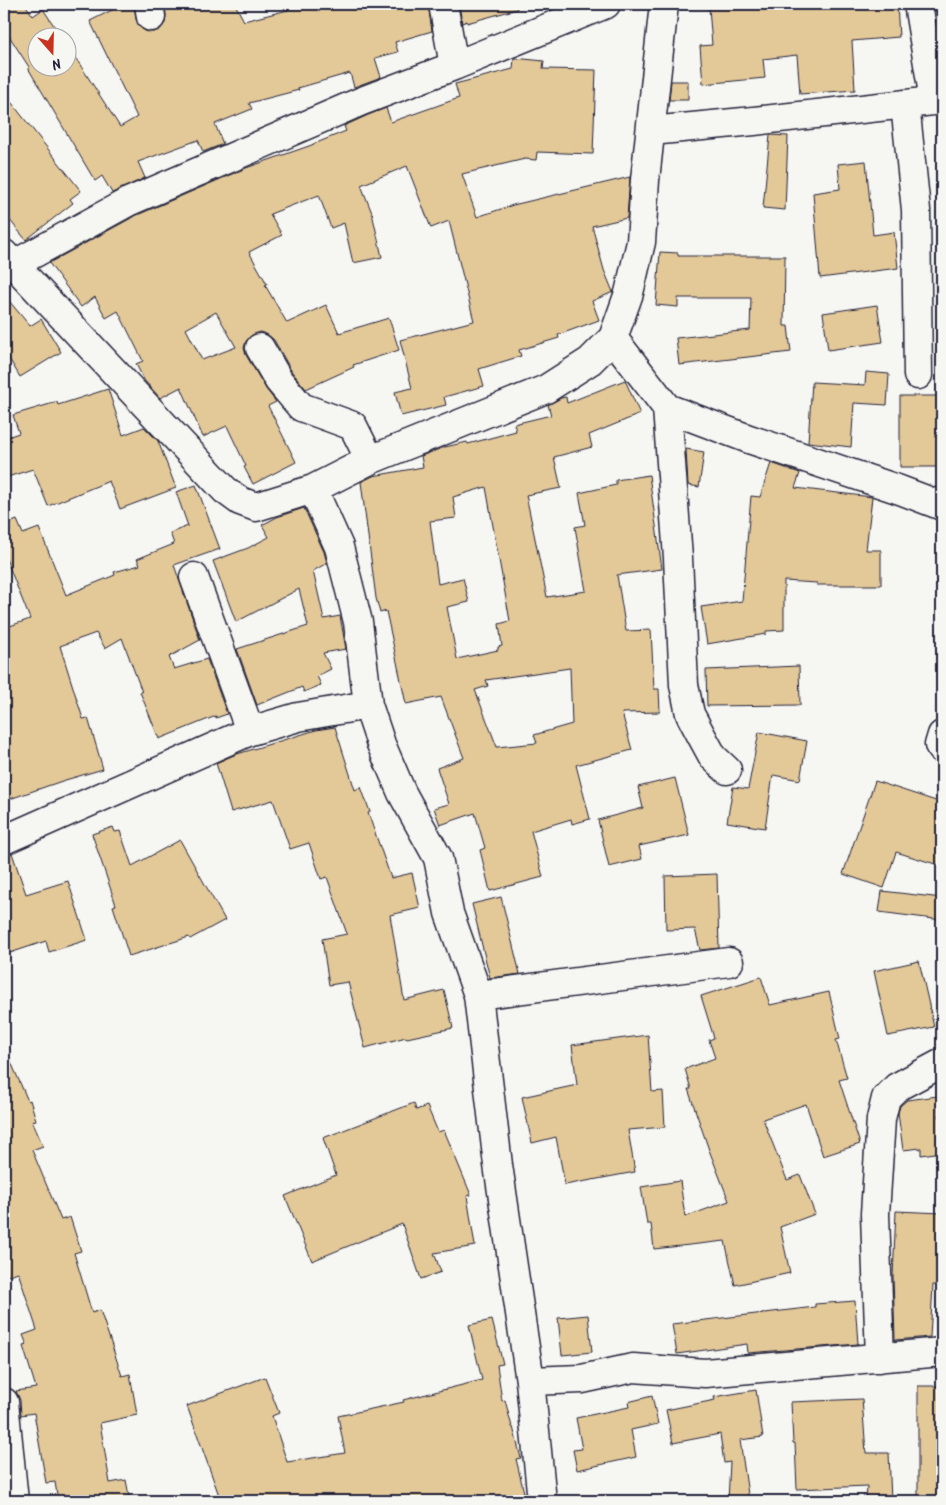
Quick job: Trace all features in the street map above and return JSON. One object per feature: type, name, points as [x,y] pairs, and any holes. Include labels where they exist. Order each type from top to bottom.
[{"type":"street","points":[[443,4],[454,66]]},
{"type":"street","points":[[606,4],[362,101],[144,195],[53,242],[9,260],[225,490],[240,501],[256,507],[313,489],[370,460],[546,389],[590,360],[613,338],[629,294],[640,242],[664,4]]},
{"type":"street","points":[[651,131],[938,100],[918,4]]},
{"type":"street","points":[[905,104],[916,210],[918,375]]},
{"type":"street","points":[[613,338],[667,408],[749,440],[942,506]]},
{"type":"street","points":[[260,348],[278,382],[301,407],[353,426],[370,460]]},
{"type":"street","points":[[667,408],[678,558],[684,685],[690,714],[713,756],[727,770]]},
{"type":"street","points":[[313,489],[339,547],[358,622],[368,705],[381,744],[402,793],[438,858],[450,913],[478,995],[498,1165],[530,1381],[542,1501]]},
{"type":"street","points":[[194,577],[250,731]]},
{"type":"street","points":[[4,840],[250,731],[298,717],[368,705]]},
{"type":"street","points":[[942,734],[939,745],[942,749]]},
{"type":"street","points":[[478,995],[729,962]]},
{"type":"street","points":[[880,1358],[875,1214],[881,1119],[886,1098],[897,1087],[942,1063]]},
{"type":"street","points":[[530,1381],[582,1379],[633,1368],[705,1373],[942,1352]]},
{"type":"street","points":[[4,1402],[14,1501]]},
{"type":"building","points":[[4,4],[25,4],[33,16],[43,9],[55,28],[28,28],[28,65],[4,28]]},
{"type":"building","points":[[124,4],[134,4],[139,26],[145,31],[153,32],[160,29],[165,23],[165,4],[235,4],[244,21],[288,10],[286,4],[428,4],[432,31],[395,42],[398,52],[375,58],[381,77],[354,87],[350,73],[298,88],[299,90],[249,103],[252,109],[215,124],[223,144],[203,152],[198,140],[138,162],[145,178],[112,193],[102,176],[95,181],[34,78],[78,78],[78,62],[120,127],[137,117],[90,21]]},
{"type":"building","points":[[459,4],[516,4],[517,9],[462,23]]},
{"type":"building","points":[[752,4],[826,4],[827,7],[897,4],[899,37],[852,41],[855,90],[800,94],[797,55],[763,59],[765,78],[703,84],[700,46],[712,45],[709,8]]},
{"type":"building","points":[[514,58],[544,61],[543,69],[596,70],[593,154],[537,152],[536,160],[525,159],[462,174],[477,217],[513,205],[630,177],[627,218],[592,226],[604,270],[613,292],[592,301],[599,320],[558,335],[559,338],[519,350],[521,356],[479,369],[484,386],[444,397],[446,405],[401,416],[395,392],[412,388],[400,340],[474,321],[449,221],[431,228],[407,166],[361,185],[372,213],[382,257],[353,263],[344,223],[331,228],[319,195],[270,214],[282,235],[249,252],[287,323],[326,305],[339,333],[389,318],[399,350],[353,365],[354,367],[306,389],[292,372],[274,340],[260,332],[252,335],[246,341],[244,348],[246,355],[276,402],[268,406],[296,462],[253,484],[227,426],[203,437],[181,387],[160,398],[144,380],[136,364],[143,361],[118,311],[106,318],[95,297],[81,307],[49,263],[135,216],[246,168],[346,131],[344,126],[368,115],[386,108],[391,122],[459,98],[455,84],[513,69]],"holes":[[[216,312],[236,347],[202,360],[186,329]]]},
{"type":"building","points":[[671,81],[688,81],[688,100],[669,100]]},
{"type":"building","points":[[4,93],[81,191],[70,199],[73,203],[26,240],[4,213]]},
{"type":"building","points":[[770,135],[788,136],[785,210],[763,208]]},
{"type":"building","points":[[866,161],[873,235],[894,232],[898,268],[820,278],[813,193],[840,189],[838,164]]},
{"type":"building","points":[[660,252],[678,253],[678,256],[785,256],[784,326],[788,326],[791,352],[679,365],[676,338],[750,330],[751,298],[678,298],[678,307],[656,305]]},
{"type":"building","points":[[4,295],[30,326],[41,319],[61,352],[20,377],[4,350]]},
{"type":"building","points":[[877,305],[883,342],[828,350],[823,313]]},
{"type":"building","points":[[866,372],[889,374],[887,405],[854,403],[851,447],[808,442],[812,382],[865,385]]},
{"type":"building","points":[[625,380],[640,414],[589,435],[592,447],[554,457],[561,488],[526,495],[547,597],[586,591],[575,527],[585,525],[579,493],[616,485],[616,480],[649,475],[662,569],[617,575],[626,631],[651,630],[654,689],[659,689],[660,712],[622,713],[632,750],[576,765],[590,819],[572,824],[571,819],[531,831],[543,877],[490,891],[480,850],[485,848],[475,813],[440,825],[434,808],[449,804],[437,768],[464,758],[441,697],[406,704],[386,611],[380,613],[376,598],[361,482],[373,476],[423,467],[421,456],[445,447],[467,442],[468,444],[516,431],[514,424],[551,415],[548,405],[566,397],[567,403]],"holes":[[[486,487],[510,621],[499,624],[502,646],[498,647],[498,650],[457,659],[447,607],[469,602],[463,578],[438,584],[430,521],[456,518],[453,497]],[[570,668],[572,724],[534,735],[537,743],[497,747],[475,690],[488,686],[486,680]]]},
{"type":"building","points":[[108,389],[123,435],[144,427],[158,441],[176,488],[120,509],[109,481],[48,506],[33,469],[4,478],[4,438],[19,433],[13,415],[57,402],[58,405]]},
{"type":"building","points":[[900,396],[942,396],[942,467],[900,467]]},
{"type":"building","points":[[686,449],[704,452],[699,487],[688,485]]},
{"type":"building","points":[[771,463],[800,473],[795,488],[872,497],[866,550],[881,550],[881,585],[817,585],[817,583],[784,581],[784,630],[766,631],[766,634],[707,644],[701,607],[742,601],[751,496],[760,497]]},
{"type":"building","points":[[196,485],[220,549],[174,565],[200,640],[169,657],[174,669],[207,659],[227,714],[216,718],[216,716],[159,739],[140,692],[142,692],[122,638],[105,648],[96,633],[60,646],[83,719],[88,718],[103,769],[4,801],[4,628],[30,619],[4,554],[4,525],[17,520],[23,534],[39,528],[66,595],[115,575],[114,572],[140,565],[137,559],[174,544],[170,533],[188,526],[176,492]]},
{"type":"building","points":[[304,508],[327,563],[313,571],[324,619],[340,616],[346,649],[323,653],[331,669],[317,676],[321,685],[304,692],[302,687],[257,705],[237,649],[308,626],[299,589],[236,622],[213,561],[248,548],[269,537],[262,525],[277,517]]},
{"type":"building","points":[[799,666],[800,705],[707,706],[706,670]]},
{"type":"building","points":[[335,727],[355,790],[361,787],[391,878],[412,873],[420,908],[390,915],[404,1000],[444,990],[453,1028],[406,1037],[365,1048],[348,982],[329,985],[322,939],[347,934],[327,877],[321,879],[309,843],[290,849],[273,800],[231,812],[216,763],[234,755],[316,730]]},
{"type":"building","points":[[759,732],[807,741],[800,780],[773,775],[765,828],[727,822],[733,787],[748,789]]},
{"type":"building","points":[[675,778],[689,835],[639,846],[642,859],[609,867],[598,820],[643,808],[638,787]]},
{"type":"building","points":[[875,781],[942,803],[942,866],[896,852],[884,888],[843,874]]},
{"type":"building","points":[[113,827],[115,832],[120,831],[132,866],[180,840],[225,920],[190,939],[189,937],[129,956],[113,906],[116,905],[92,834]]},
{"type":"building","points":[[12,853],[26,894],[68,881],[87,940],[49,952],[46,941],[4,955],[4,855]]},
{"type":"building","points":[[717,874],[719,948],[700,950],[695,929],[666,930],[665,876]]},
{"type":"building","points":[[882,891],[942,898],[942,920],[879,912]]},
{"type":"building","points":[[501,897],[520,974],[490,978],[472,904]]},
{"type":"building","points":[[919,961],[934,1027],[888,1036],[874,971]]},
{"type":"building","points":[[761,977],[770,1005],[829,992],[840,1039],[836,1040],[847,1078],[839,1080],[860,1144],[823,1156],[806,1104],[763,1119],[787,1180],[800,1175],[815,1214],[780,1227],[790,1273],[735,1285],[725,1241],[654,1249],[651,1224],[647,1224],[641,1187],[680,1181],[685,1217],[729,1201],[688,1089],[691,1089],[685,1069],[715,1058],[709,1040],[714,1038],[701,996]]},
{"type":"building","points":[[648,1035],[652,1092],[663,1091],[665,1127],[628,1130],[635,1172],[565,1185],[556,1137],[532,1143],[522,1097],[577,1085],[572,1045]]},
{"type":"building","points":[[4,1046],[28,1101],[30,1100],[36,1120],[32,1121],[43,1146],[32,1150],[61,1220],[70,1217],[81,1251],[74,1253],[92,1313],[100,1310],[122,1376],[130,1374],[137,1415],[100,1423],[110,1483],[126,1480],[130,1501],[58,1501],[55,1482],[46,1483],[34,1413],[21,1415],[20,1400],[16,1391],[36,1388],[23,1346],[27,1345],[23,1335],[37,1330],[18,1272],[4,1277]]},
{"type":"building","points":[[938,1096],[942,1152],[921,1155],[921,1148],[903,1150],[898,1113],[900,1106],[907,1100]]},
{"type":"building","points":[[414,1103],[416,1110],[427,1106],[438,1132],[444,1130],[471,1195],[467,1196],[475,1246],[434,1253],[441,1272],[421,1279],[402,1224],[312,1261],[285,1196],[336,1175],[323,1138]]},
{"type":"building","points":[[896,1211],[942,1213],[938,1285],[933,1285],[930,1337],[895,1340],[893,1276]]},
{"type":"building","points":[[855,1301],[858,1344],[748,1353],[747,1344],[677,1354],[672,1324],[815,1307],[815,1304]]},
{"type":"building","points":[[588,1315],[592,1352],[562,1355],[558,1318]]},
{"type":"building","points":[[492,1320],[503,1364],[497,1365],[502,1401],[505,1400],[521,1458],[516,1459],[526,1501],[506,1501],[505,1498],[489,1501],[221,1501],[187,1406],[265,1377],[279,1413],[272,1416],[287,1462],[345,1453],[338,1416],[404,1402],[403,1400],[482,1380],[469,1325]]},
{"type":"building","points":[[918,1386],[942,1386],[942,1501],[918,1501]]},
{"type":"building","points":[[756,1390],[763,1437],[740,1440],[749,1501],[728,1501],[730,1462],[724,1463],[720,1434],[673,1443],[666,1410],[715,1400],[714,1397]]},
{"type":"building","points":[[652,1396],[658,1424],[631,1430],[636,1457],[577,1470],[573,1450],[582,1449],[576,1418],[629,1407],[628,1402]]},
{"type":"building","points":[[862,1399],[866,1453],[889,1453],[891,1501],[866,1501],[867,1486],[797,1489],[791,1402]]}]
